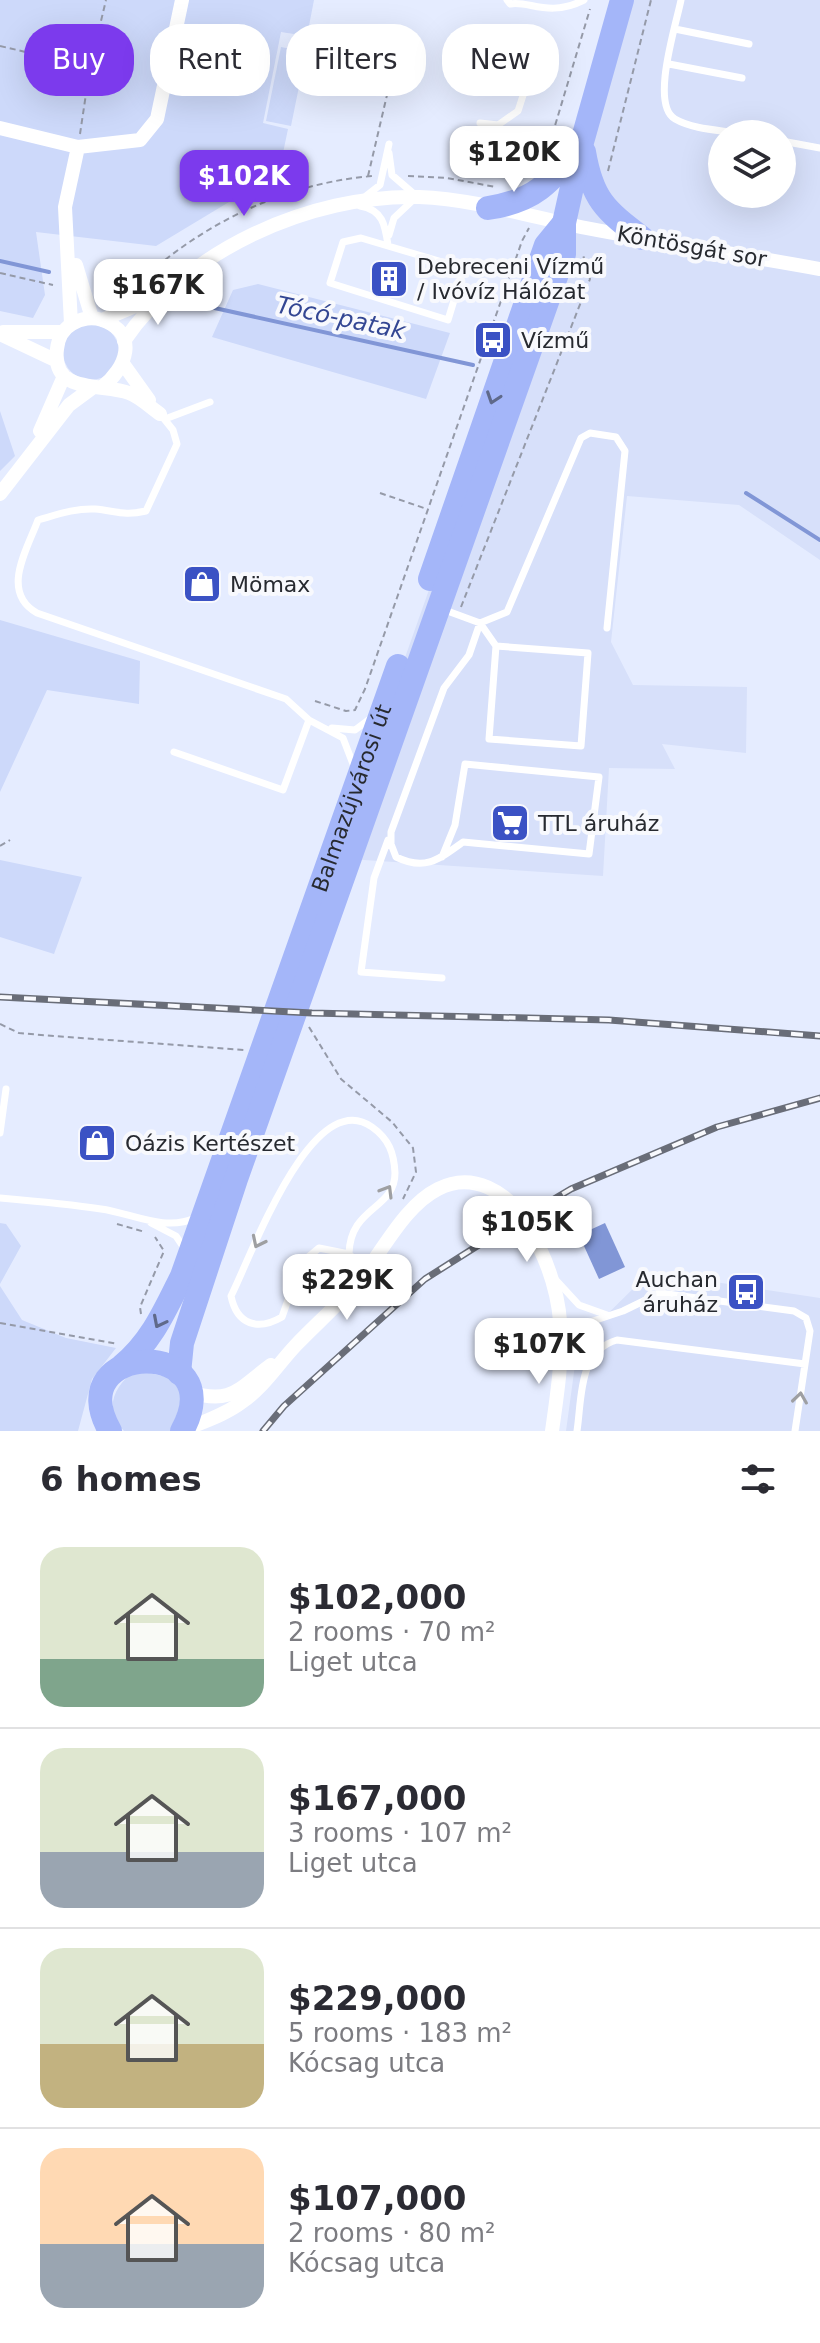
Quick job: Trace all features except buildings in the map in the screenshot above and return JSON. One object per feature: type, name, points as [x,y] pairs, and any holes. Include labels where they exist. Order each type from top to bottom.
[{"type":"main road","name":"Balmazújvárosi út","points":[[182,1431],[188,1419],[182,1343],[215,1239],[436,608],[484,484],[564,254],[564,223],[582,142],[622,0]]},
{"type":"main road","points":[[488,208],[513,204],[535,195],[582,142]]},
{"type":"main road","points":[[582,142],[589,180],[600,203],[642,238]]},
{"type":"main road","name":"Balmazújvárosi út","points":[[107,1428],[103,1390],[124,1354],[142,1349],[153,1334],[185,1269],[546,245],[564,223]]},
{"type":"main road","points":[[124,1354],[152,1359],[184,1383]]},
{"type":"street","points":[[0,128],[78,147],[131,144],[148,134],[157,119],[182,0]]},
{"type":"street","points":[[78,147],[65,207],[69,241],[67,328],[57,343],[57,361],[64,376],[73,384],[131,393],[162,416]]},
{"type":"street","name":"Köntösgát sor","points":[[166,291],[198,265],[265,228],[383,198],[419,197],[488,208],[820,269]]},
{"type":"street","points":[[0,494],[69,405],[118,375],[124,365],[124,341],[118,331],[97,319],[69,241]]},
{"type":"street","points":[[0,333],[67,328],[131,310],[166,291]]},
{"type":"street","points":[[124,341],[166,291]]},
{"type":"street","points":[[0,333],[57,361]]},
{"type":"street","points":[[124,365],[162,416]]},
{"type":"street","points":[[29,453],[64,376]]},
{"type":"street","points":[[182,1431],[241,1404],[366,1271],[418,1204],[439,1188],[468,1183],[496,1190],[508,1198],[534,1236],[553,1277],[562,1317],[563,1345],[552,1431]]},
{"type":"street","points":[[184,1383],[219,1399],[229,1397],[296,1345]]},
{"type":"lane","points":[[508,2],[523,2],[549,9],[584,0]]},
{"type":"lane","points":[[681,0],[663,99],[668,114],[685,123],[708,127]]},
{"type":"lane","points":[[675,29],[749,44]]},
{"type":"lane","points":[[540,43],[537,52],[526,44],[540,43]]},
{"type":"lane","points":[[669,64],[742,78]]},
{"type":"lane","points":[[480,123],[498,125],[518,111],[523,96]]},
{"type":"lane","points":[[351,205],[380,185],[389,144],[392,175],[398,184],[419,197],[400,208],[394,218],[388,245]]},
{"type":"lane","points":[[796,144],[820,148]]},
{"type":"lane","points":[[351,205],[379,214],[385,225],[388,245]]},
{"type":"lane","points":[[361,238],[388,245],[459,267],[462,274],[448,320],[330,283],[343,242],[361,238]]},
{"type":"lane","points":[[210,402],[162,416],[173,430],[177,444],[146,511],[123,516],[96,509],[70,511],[38,520],[16,582],[18,593],[23,603],[37,613],[286,699],[309,720],[343,738],[352,753],[356,782]]},
{"type":"lane","points":[[442,978],[361,972],[374,878],[444,688],[469,655],[480,623],[507,612],[575,449],[584,435],[590,433],[616,437],[625,451],[607,628]]},
{"type":"lane","points":[[436,608],[480,623],[496,646],[489,739],[581,746],[588,653],[496,646]]},
{"type":"lane","points":[[322,726],[355,730],[382,708]]},
{"type":"lane","points":[[174,752],[283,790],[309,720]]},
{"type":"lane","points":[[391,832],[396,857],[411,864],[431,865],[463,842],[589,854],[599,777],[465,764],[455,825],[442,857]]},
{"type":"lane","points":[[0,1133],[6,1089]]},
{"type":"lane","points":[[349,1254],[354,1225],[389,1195],[395,1178],[393,1151],[379,1132],[362,1119],[345,1118],[330,1125],[300,1155],[231,1296],[241,1320],[268,1325],[282,1317],[289,1306],[301,1263],[319,1248],[349,1254],[366,1271]]},
{"type":"lane","points":[[0,1198],[180,1223],[207,1211]]},
{"type":"lane","points":[[145,1220],[176,1236],[187,1256],[185,1269]]},
{"type":"lane","points":[[553,1277],[579,1305],[609,1315]]},
{"type":"lane","points":[[563,1345],[590,1322],[660,1293],[784,1308],[806,1318],[810,1331],[795,1431]]},
{"type":"lane","points":[[577,1431],[586,1368],[591,1357],[606,1343],[617,1340],[805,1364]]},
{"type":"path","points":[[100,24],[106,0]]},
{"type":"path","points":[[539,165],[554,129],[593,0]]},
{"type":"path","points":[[0,46],[24,52]]},
{"type":"path","points":[[78,147],[86,96]]},
{"type":"path","points":[[368,176],[387,96]]},
{"type":"path","points":[[315,701],[346,711],[355,710],[522,241]]},
{"type":"path","points":[[0,273],[62,287]]},
{"type":"path","points":[[380,493],[426,509]]},
{"type":"path","points":[[0,846],[10,840]]},
{"type":"path","points":[[0,1024],[19,1033],[263,1052]]},
{"type":"path","points":[[119,1213],[117,1224],[155,1236],[163,1245],[140,1307],[141,1323],[153,1334]]},
{"type":"path","points":[[0,1323],[115,1344],[124,1354]]},
{"type":"shaded area","points":[[0,0],[314,0],[309,24],[286,24],[286,33],[281,32],[270,88],[270,24],[150,24],[150,96],[268,96],[263,123],[288,129],[279,172],[156,246],[36,232],[45,295],[33,318],[0,311]]},
{"type":"shaded area","points":[[611,0],[820,0],[820,560],[739,505],[627,496],[611,642],[633,685],[747,687],[746,753],[662,744],[675,769],[609,768],[603,876],[334,858],[561,217]]},
{"type":"shaded area","points":[[281,47],[286,48],[286,96],[297,96],[291,126],[266,121]]},
{"type":"shaded area","points":[[258,284],[450,333],[426,399],[212,337],[233,290]]},
{"type":"shaded area","points":[[91,324],[111,332],[119,352],[111,372],[91,380],[71,372],[63,352],[71,332]]},
{"type":"shaded area","points":[[0,411],[15,456],[0,471]]},
{"type":"shaded area","points":[[0,620],[140,661],[139,704],[47,690],[0,792]]},
{"type":"shaded area","points":[[0,860],[82,877],[54,954],[0,937]]},
{"type":"shaded area","points":[[0,1223],[6,1224],[21,1246],[0,1284]]},
{"type":"shaded area","points":[[650,1272],[820,1298],[820,1431],[566,1431],[578,1343]]},
{"type":"shaded area","points":[[0,1286],[22,1320],[66,1338],[116,1348],[92,1379],[78,1431],[0,1431]]},
{"type":"shaded area","points":[[135,1370],[172,1378],[183,1399],[170,1431],[124,1431],[118,1422],[114,1414],[114,1398],[121,1383]]},
{"type":"water","points":[[605,1223],[625,1267],[599,1279],[579,1235]]},
{"type":"waterway","name":"Tócó-patak","points":[[0,261],[49,272]]},
{"type":"waterway","name":"Tócó-patak","points":[[100,283],[122,288]]},
{"type":"waterway","name":"Tócó-patak","points":[[201,305],[473,365]]},
{"type":"waterway","points":[[746,493],[820,540]]},
{"type":"railway","points":[[0,997],[312,1013],[609,1020],[820,1036]]},
{"type":"railway","points":[[263,1431],[284,1406],[425,1279],[512,1224],[571,1189],[717,1127],[820,1098]]},
{"type":"place","name":"Debreceni Vízmű / Ivóvíz Hálózat","points":[[389,279]]},
{"type":"place","name":"Vízmű","points":[[493,340]]},
{"type":"place","name":"Mömax","points":[[202,584]]},
{"type":"place","name":"TTL áruház","points":[[510,823]]},
{"type":"place","name":"Oázis Kertészet","points":[[97,1143]]},
{"type":"place","name":"Auchan áruház","points":[[746,1292]]}]
